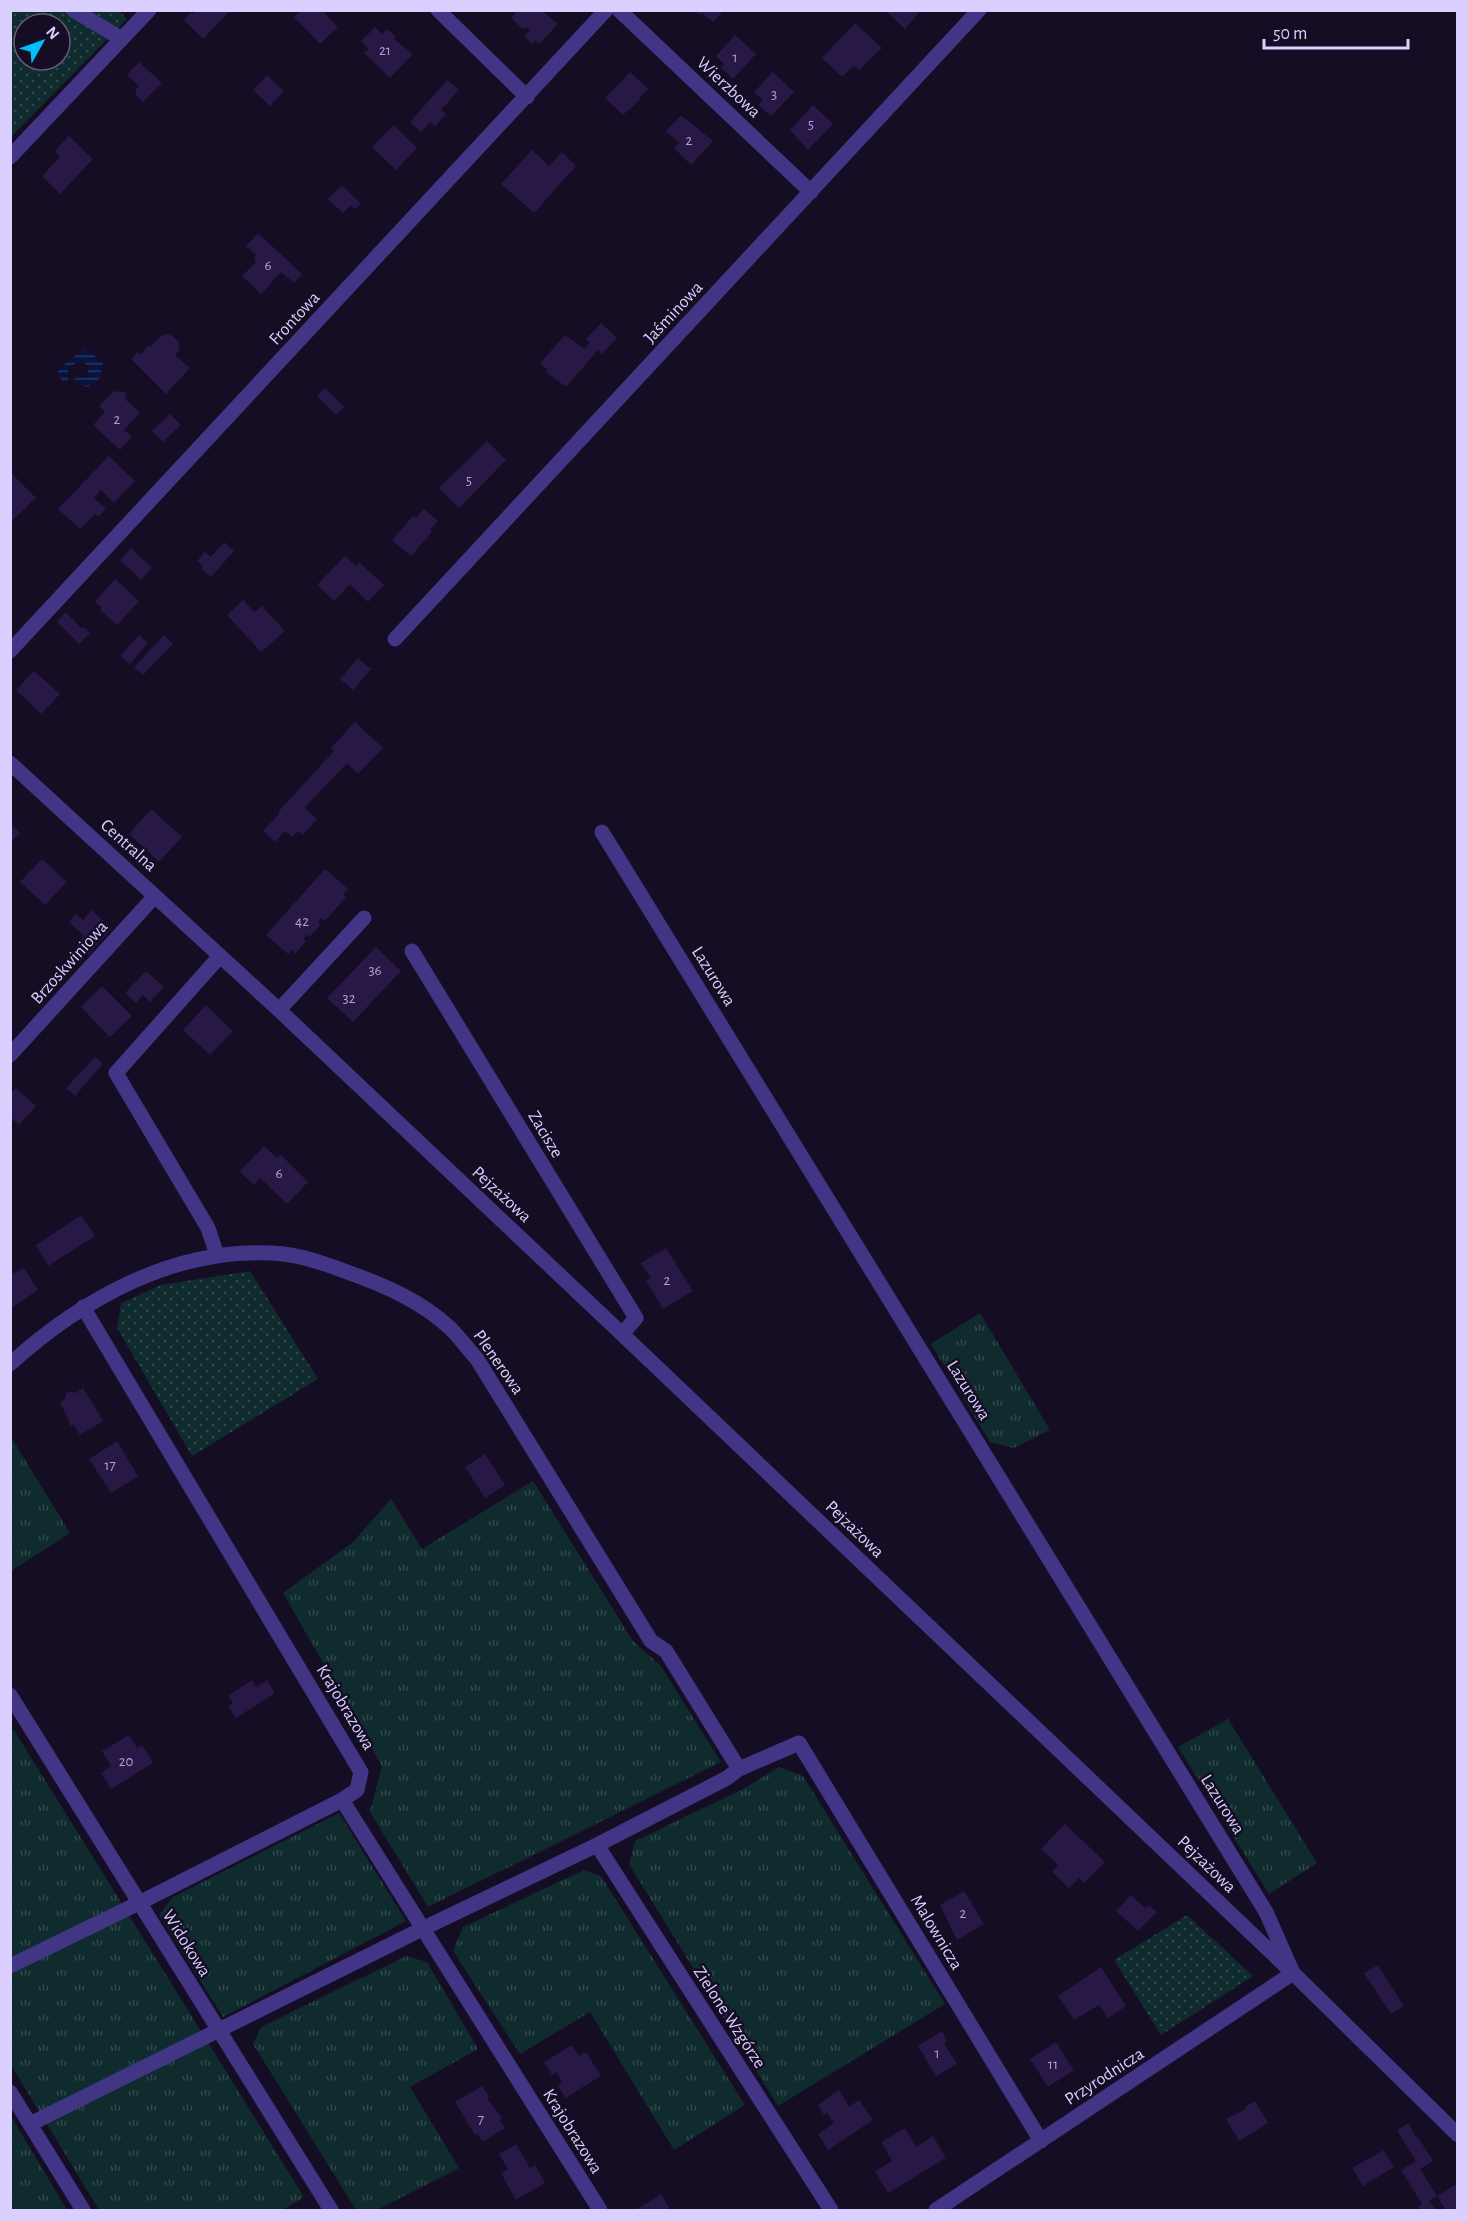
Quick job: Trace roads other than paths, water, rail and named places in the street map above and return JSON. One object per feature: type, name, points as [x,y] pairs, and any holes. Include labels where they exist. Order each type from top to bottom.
[{"type":"street","points":[[73,10],[122,39]]},
{"type":"street","points":[[10,157],[149,10]]},
{"type":"street","points":[[438,10],[527,97]]},
{"type":"street","name":"Frontowa","points":[[10,651],[606,10]]},
{"type":"street","name":"Wierzbowa","points":[[619,10],[811,192]]},
{"type":"street","name":"Jaśminowa","points":[[395,639],[979,10]]},
{"type":"street","name":"Centralna","points":[[10,763],[220,956]]},
{"type":"street","name":"Lazurowa","points":[[602,832],[1266,1911],[1293,1973]]},
{"type":"street","name":"Brzoskwiniowa","points":[[10,1055],[155,896]]},
{"type":"street","points":[[279,1010],[364,918]]},
{"type":"street","name":"Zacisze","points":[[412,951],[636,1318],[622,1334]]},
{"type":"street","points":[[217,1256],[208,1228],[117,1073],[220,956]]},
{"type":"street","name":"Pejzażowa","points":[[220,956],[622,1334],[1293,1973],[1458,2135]]},
{"type":"street","name":"Plenerowa","points":[[10,1364],[36,1341],[83,1307],[151,1272],[217,1256],[272,1253],[308,1258],[398,1292],[427,1309],[450,1329],[477,1359],[651,1641],[666,1651],[739,1769]]},
{"type":"street","name":"Krajobrazowa","points":[[83,1307],[362,1772],[357,1790],[342,1800],[600,2211]]},
{"type":"street","name":"Widokowa","points":[[10,1695],[331,2211]]},
{"type":"street","name":"Malownicza","points":[[739,1769],[799,1743],[1041,2141]]},
{"type":"street","points":[[30,2124],[422,1929],[597,1845],[727,1778],[739,1769]]},
{"type":"street","points":[[10,1966],[342,1800]]},
{"type":"street","name":"Zielone Wzgórze","points":[[597,1845],[831,2211]]},
{"type":"street","name":"Przyrodnicza","points":[[936,2211],[1293,1973]]},
{"type":"street","points":[[10,2092],[82,2211]]}]
